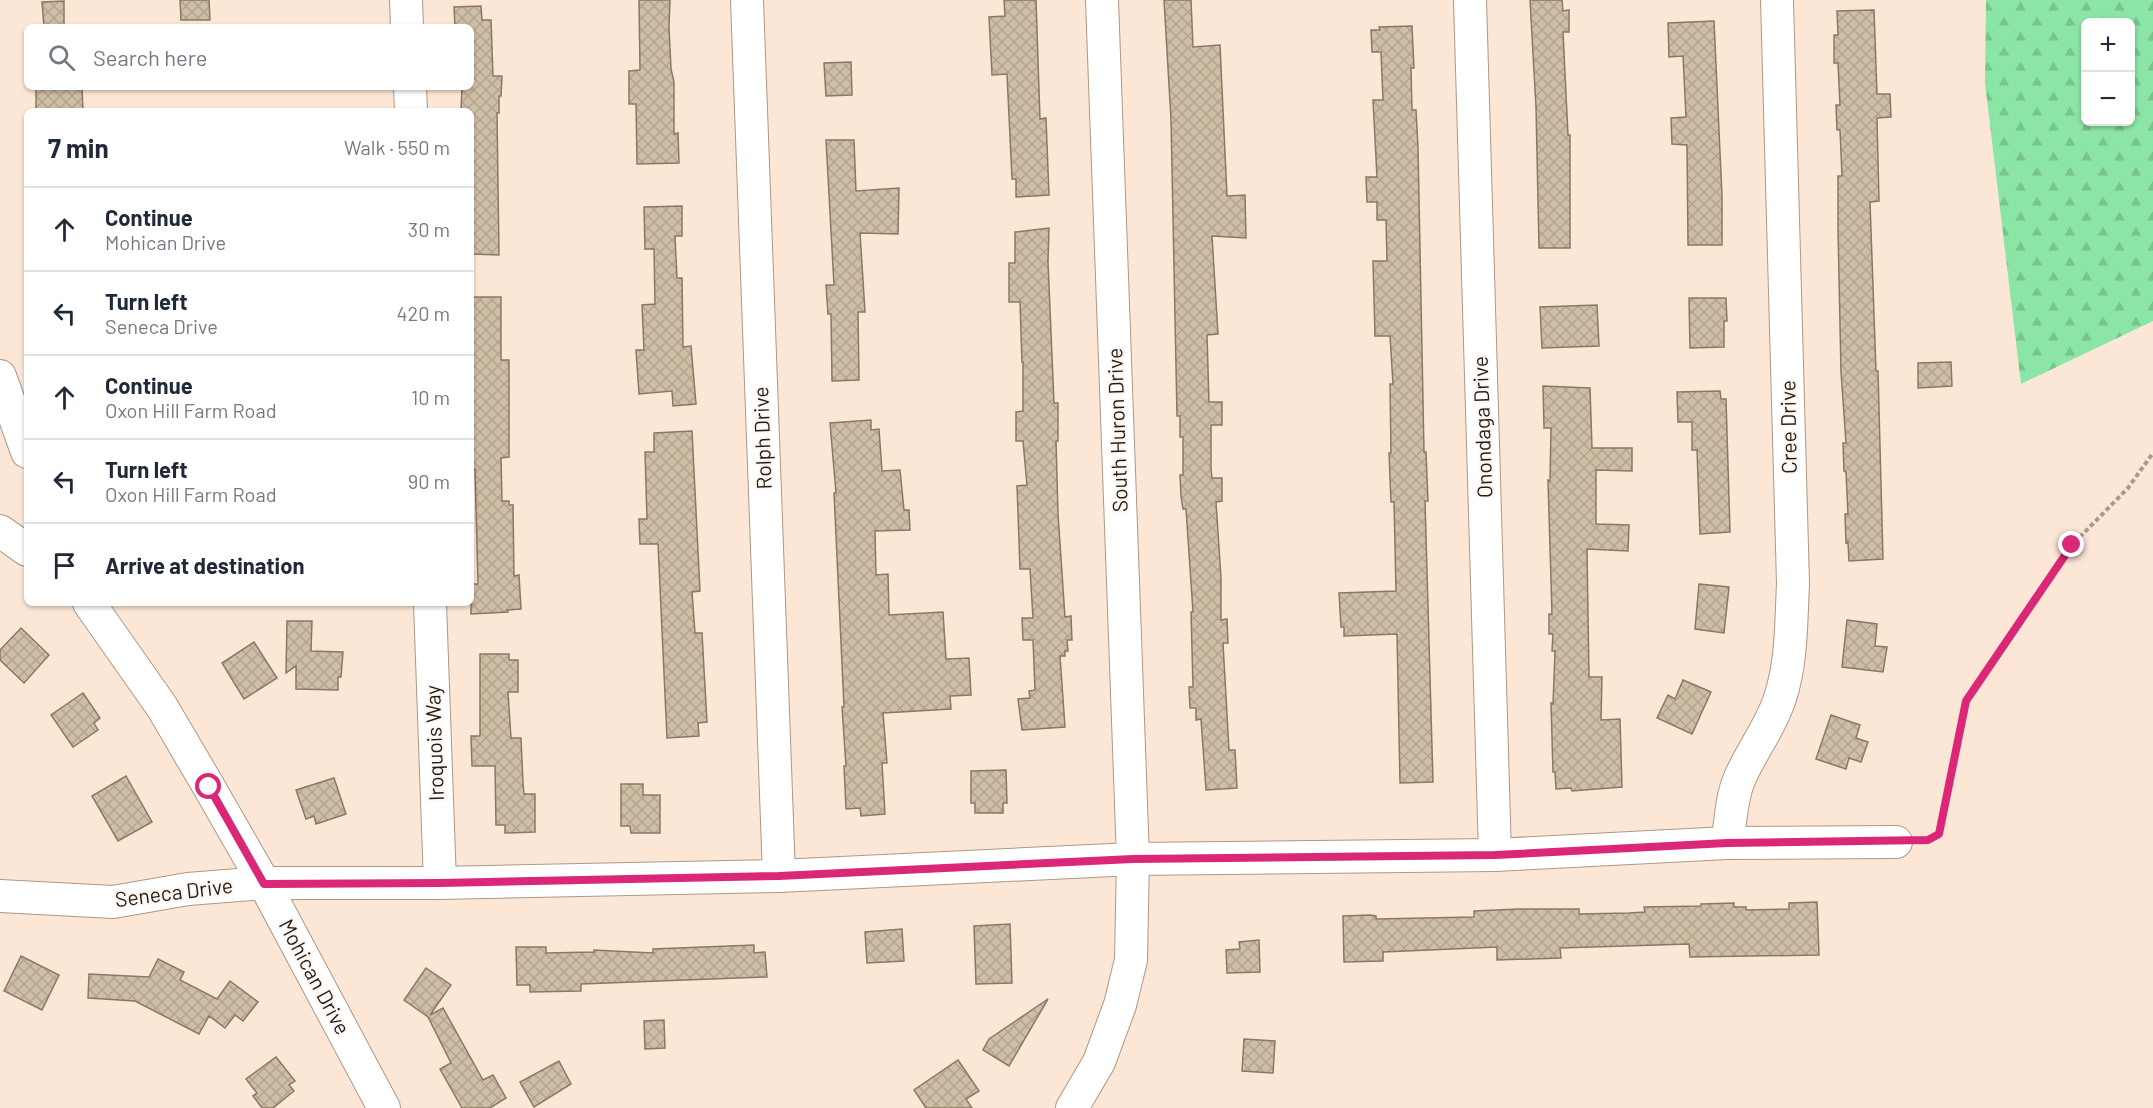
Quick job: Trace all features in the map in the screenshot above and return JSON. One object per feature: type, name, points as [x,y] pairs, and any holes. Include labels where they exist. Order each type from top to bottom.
[{"type":"street","points":[[406,0],[408,24]]},
{"type":"street","name":"Rolph Drive","points":[[747,0],[779,876]]},
{"type":"street","name":"South Huron Drive","points":[[1072,1108],[1099,1062],[1120,1005],[1131,960],[1133,859],[1102,0]]},
{"type":"street","name":"Onondaga Drive","points":[[1470,0],[1495,855]]},
{"type":"street","name":"Cree Drive","points":[[1727,843],[1738,781],[1780,699],[1786,678],[1790,641],[1793,584],[1778,0]]},
{"type":"street","points":[[410,90],[411,108]]},
{"type":"street","points":[[0,376],[24,444]]},
{"type":"street","points":[[0,531],[24,548]]},
{"type":"street","name":"Mohican Drive","points":[[91,606],[162,707],[264,884],[384,1108]]},
{"type":"street","name":"Iroquois Way","points":[[430,606],[440,883]]},
{"type":"street","name":"Seneca Drive","points":[[0,896],[113,902],[188,889],[264,884],[779,876],[1133,859],[1495,855],[1727,843],[1896,842]]},
{"type":"path","points":[[1896,842],[1928,840],[1939,834],[1966,701],[2072,545],[2128,488],[2153,453]]},
{"type":"green space","points":[[1986,0],[2153,0],[2153,321],[2021,384],[1985,83]]},
{"type":"building","points":[[180,0],[209,0],[210,20],[181,20]]},
{"type":"building","points":[[639,0],[670,0],[669,27],[671,69],[674,82],[674,134],[678,133],[679,163],[637,164],[636,104],[629,104],[629,71],[640,70]]},
{"type":"building","points":[[1004,0],[1036,0],[1040,119],[1046,118],[1049,195],[1016,197],[1016,179],[1012,179],[1007,74],[992,75],[989,17],[1005,16]]},
{"type":"building","points":[[1164,0],[1191,0],[1193,47],[1220,45],[1227,196],[1245,195],[1246,238],[1212,236],[1218,334],[1207,335],[1209,402],[1222,402],[1222,425],[1211,425],[1211,469],[1212,478],[1222,478],[1222,501],[1216,502],[1221,620],[1227,619],[1228,643],[1223,643],[1229,750],[1235,750],[1237,788],[1206,790],[1201,719],[1196,720],[1196,708],[1190,708],[1189,687],[1193,687],[1191,612],[1193,612],[1186,509],[1183,509],[1181,496],[1183,437],[1180,437],[1180,416],[1177,416],[1171,119]]},
{"type":"building","points":[[1530,0],[1562,0],[1563,11],[1569,10],[1569,32],[1563,32],[1568,135],[1570,135],[1570,248],[1539,248],[1536,107]]},
{"type":"building","points":[[64,1],[64,24],[44,24],[42,2]]},
{"type":"building","points":[[481,6],[482,20],[491,20],[493,76],[502,76],[499,113],[497,113],[499,255],[474,254],[474,108],[461,108],[462,90],[474,90],[474,24],[455,24],[454,7]]},
{"type":"building","points":[[1874,10],[1877,94],[1890,94],[1891,117],[1877,118],[1879,201],[1870,202],[1876,371],[1878,371],[1883,559],[1849,561],[1845,514],[1848,514],[1843,443],[1846,443],[1841,372],[1838,229],[1838,176],[1842,176],[1840,130],[1837,130],[1836,105],[1840,105],[1838,63],[1834,63],[1834,35],[1838,35],[1837,11]]},
{"type":"building","points":[[1714,21],[1722,245],[1688,245],[1687,145],[1672,144],[1671,118],[1686,117],[1683,56],[1669,57],[1668,23]]},
{"type":"building","points":[[1412,26],[1414,68],[1411,68],[1412,110],[1416,110],[1418,148],[1424,452],[1426,452],[1428,501],[1425,501],[1433,782],[1400,783],[1397,634],[1344,636],[1344,627],[1341,627],[1339,593],[1396,591],[1394,502],[1391,502],[1389,453],[1391,453],[1390,384],[1393,384],[1390,336],[1375,336],[1373,261],[1387,261],[1386,220],[1377,220],[1377,202],[1367,202],[1366,177],[1377,177],[1373,100],[1383,100],[1381,52],[1372,52],[1371,30],[1380,30],[1379,27]]},
{"type":"building","points":[[851,62],[852,95],[826,96],[824,63]]},
{"type":"building","points":[[36,90],[82,90],[83,108],[36,108]]},
{"type":"building","points":[[826,140],[854,140],[856,191],[899,188],[898,234],[860,233],[865,312],[858,312],[859,380],[832,381],[831,314],[828,314],[826,285],[834,285]]},
{"type":"building","points":[[682,206],[682,236],[675,236],[677,278],[682,278],[683,347],[691,346],[696,404],[673,406],[672,391],[639,394],[636,350],[644,350],[642,305],[655,304],[654,249],[645,249],[644,207]]},
{"type":"building","points":[[1049,228],[1048,262],[1054,403],[1058,403],[1058,441],[1056,441],[1058,514],[1065,617],[1071,616],[1072,640],[1067,640],[1068,651],[1065,651],[1065,656],[1060,656],[1065,727],[1022,730],[1018,699],[1030,698],[1029,691],[1035,690],[1033,640],[1023,640],[1022,618],[1033,618],[1030,569],[1020,569],[1017,486],[1027,485],[1023,441],[1016,441],[1016,412],[1023,411],[1023,362],[1020,302],[1009,302],[1009,263],[1015,263],[1015,232]]},
{"type":"building","points":[[474,297],[501,297],[501,360],[509,360],[509,457],[501,458],[502,501],[509,501],[509,505],[513,505],[514,576],[519,575],[521,609],[471,614],[471,606],[474,606],[474,584],[478,584]]},
{"type":"building","points":[[1689,298],[1726,298],[1727,321],[1724,321],[1724,347],[1690,348]]},
{"type":"building","points":[[1597,305],[1599,346],[1542,348],[1540,307]]},
{"type":"building","points":[[1951,362],[1952,386],[1918,388],[1918,363]]},
{"type":"building","points":[[1543,386],[1590,388],[1592,448],[1632,448],[1632,471],[1596,470],[1596,524],[1629,525],[1628,551],[1587,549],[1589,677],[1602,677],[1601,720],[1620,719],[1622,787],[1572,791],[1571,788],[1556,789],[1555,772],[1553,772],[1551,703],[1553,704],[1555,651],[1552,651],[1553,634],[1549,634],[1549,614],[1552,614],[1548,480],[1550,481],[1551,428],[1544,428]]},
{"type":"building","points":[[1720,391],[1721,399],[1726,399],[1730,532],[1700,534],[1697,450],[1692,450],[1692,422],[1678,422],[1677,392]]},
{"type":"building","points":[[871,420],[871,430],[879,429],[882,471],[900,470],[904,510],[909,510],[910,530],[875,531],[876,575],[888,574],[889,615],[943,612],[946,659],[969,658],[971,695],[950,696],[951,709],[883,713],[887,763],[882,763],[885,814],[861,816],[860,808],[846,809],[842,707],[844,707],[834,493],[836,493],[830,423]]},
{"type":"building","points":[[692,431],[700,591],[692,592],[695,633],[702,633],[707,722],[698,723],[699,736],[667,738],[658,544],[640,544],[639,519],[647,519],[645,452],[654,452],[654,433]]},
{"type":"building","points":[[1699,584],[1729,587],[1724,633],[1695,629]]},
{"type":"building","points":[[1847,620],[1877,624],[1875,646],[1887,647],[1883,672],[1842,667]]},
{"type":"building","points":[[287,621],[312,621],[311,651],[343,652],[338,690],[296,689],[296,666],[286,673]]},
{"type":"building","points":[[21,628],[49,655],[24,683],[0,660],[0,650]]},
{"type":"building","points":[[254,642],[277,678],[244,699],[222,663]]},
{"type":"building","points":[[480,654],[509,654],[509,660],[518,660],[518,692],[508,692],[511,738],[521,738],[524,794],[535,794],[535,832],[505,833],[505,825],[496,825],[495,766],[472,766],[471,736],[480,736]]},
{"type":"building","points":[[1683,680],[1711,692],[1692,734],[1657,718],[1668,695],[1675,699]]},
{"type":"building","points":[[83,693],[100,718],[94,723],[98,730],[73,747],[51,715]]},
{"type":"building","points":[[1831,715],[1860,725],[1856,738],[1868,742],[1861,762],[1849,758],[1846,769],[1816,759]]},
{"type":"building","points":[[1006,770],[1007,803],[1003,803],[1003,813],[975,813],[975,803],[971,803],[971,771]]},
{"type":"building","points":[[126,776],[152,822],[118,841],[92,796]]},
{"type":"building","points":[[334,778],[346,814],[316,824],[314,816],[306,819],[296,790]]},
{"type":"building","points":[[621,784],[643,784],[643,795],[660,795],[660,833],[631,833],[630,826],[621,826]]},
{"type":"building","points":[[1817,902],[1819,955],[1690,957],[1689,944],[1560,948],[1561,958],[1497,960],[1497,947],[1383,952],[1383,961],[1344,962],[1343,916],[1370,915],[1376,916],[1376,919],[1474,917],[1474,911],[1519,909],[1579,909],[1579,914],[1629,913],[1645,912],[1644,907],[1734,903],[1734,907],[1746,907],[1746,910],[1789,909],[1789,903]]},
{"type":"building","points":[[1010,924],[1012,983],[976,984],[974,926]]},
{"type":"building","points":[[902,929],[904,961],[867,963],[865,932]]},
{"type":"building","points":[[1259,940],[1260,972],[1227,973],[1226,950],[1240,949],[1239,942]]},
{"type":"building","points":[[754,945],[754,953],[765,952],[767,977],[581,984],[581,991],[530,992],[530,985],[517,985],[516,947],[546,947],[546,953],[594,952],[594,950],[653,953],[653,949]]},
{"type":"building","points":[[21,956],[59,975],[42,1010],[4,991]]},
{"type":"building","points":[[158,959],[184,972],[180,980],[217,999],[230,981],[258,1002],[243,1021],[235,1015],[225,1028],[209,1016],[199,1034],[135,1001],[88,998],[89,974],[149,977]]},
{"type":"building","points":[[426,968],[451,985],[430,1015],[443,1008],[483,1080],[493,1075],[506,1098],[490,1108],[462,1108],[440,1069],[451,1063],[428,1017],[404,1000]]},
{"type":"building","points":[[1048,999],[1009,1066],[983,1050],[989,1039]]},
{"type":"building","points":[[664,1020],[665,1048],[645,1049],[644,1021]]},
{"type":"building","points":[[1244,1039],[1275,1041],[1273,1073],[1242,1071]]},
{"type":"building","points":[[276,1057],[295,1081],[289,1085],[294,1091],[273,1108],[262,1108],[253,1096],[257,1093],[246,1079]]},
{"type":"building","points":[[958,1060],[979,1091],[966,1099],[972,1108],[926,1108],[914,1090]]},
{"type":"building","points":[[559,1061],[571,1084],[534,1107],[520,1082]]},
{"type":"route","points":[[209,787],[264,884],[779,876],[1133,859],[1495,855],[1727,843],[1928,840],[1939,834],[1966,701],[2072,545]]}]
